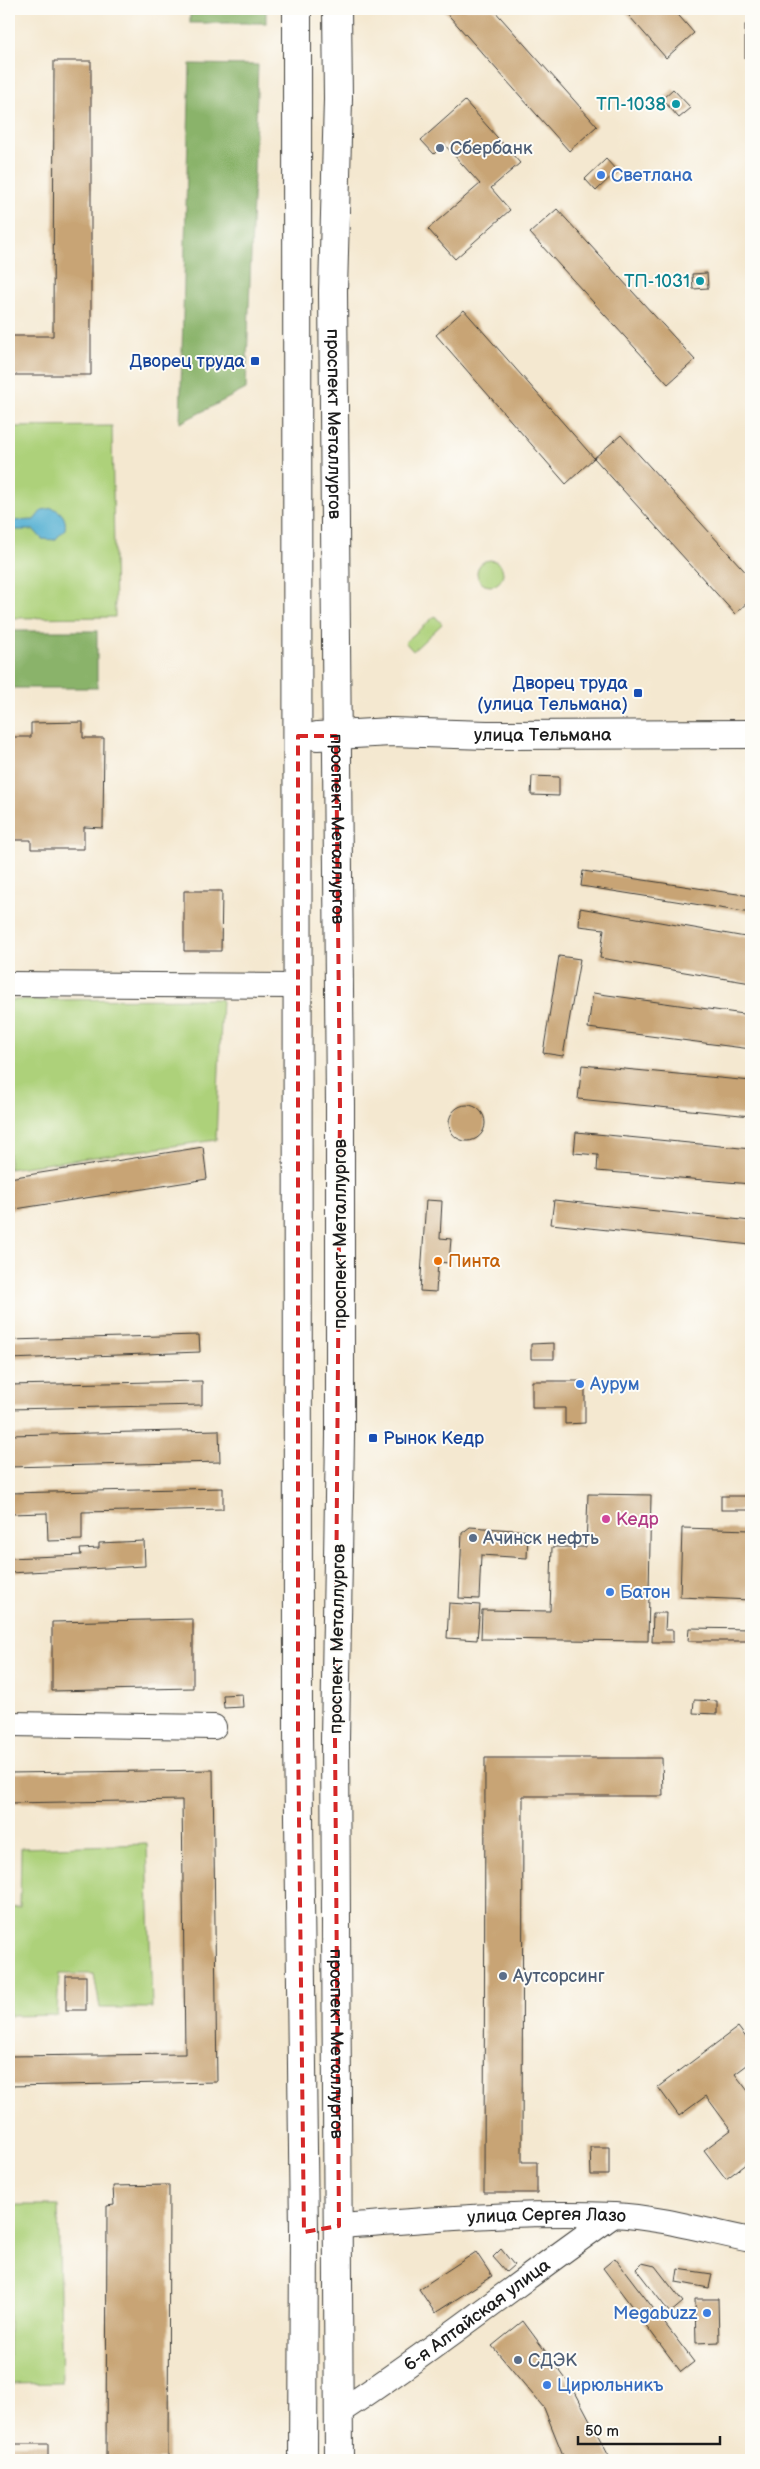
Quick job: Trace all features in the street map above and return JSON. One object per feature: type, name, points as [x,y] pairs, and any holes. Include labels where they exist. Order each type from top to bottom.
[{"type":"main road","name":"проспект Металлургов","points":[[297,9],[298,1724],[304,2232],[303,2460]]},
{"type":"main road","name":"проспект Металлургов","points":[[337,9],[338,99],[334,291],[340,1105],[340,1436],[335,1740],[339,2460]]},
{"type":"main road","name":"улица Тельмана","points":[[298,736],[336,736],[390,732],[487,735],[751,734]]},
{"type":"main road","points":[[304,2232],[339,2226]]},
{"type":"street","points":[[9,984],[298,986]]},
{"type":"street","points":[[9,1724],[214,1727]]},
{"type":"street","name":"улица Сергея Лазо","points":[[339,2226],[492,2216],[614,2215],[703,2229],[751,2240]]},
{"type":"street","name":"6-я Алтайская улица","points":[[338,2413],[437,2346],[532,2273],[614,2215]]},
{"type":"highlighted area","points":[[298,736],[336,736],[340,1105],[335,1740],[339,2226],[304,2232],[298,1734]]},
{"type":"green space","points":[[190,9],[266,9],[266,23],[190,23]]},
{"type":"green space","points":[[190,64],[258,65],[246,389],[180,423]]},
{"type":"green space","points":[[112,426],[115,617],[9,618],[9,427]]},
{"type":"green space","points":[[490,560],[499,564],[503,573],[499,582],[490,586],[481,582],[477,573],[481,564]]},
{"type":"green space","points":[[435,616],[442,624],[413,651],[405,642]]},
{"type":"green space","points":[[9,631],[97,631],[97,688],[9,688]]},
{"type":"green space","points":[[222,999],[216,1140],[9,1169],[9,1000]]},
{"type":"green space","points":[[147,1844],[152,2008],[100,2008],[94,1974],[59,1974],[57,2015],[9,2016],[9,1908],[20,1907],[21,1848]]},
{"type":"green space","points":[[9,2205],[58,2205],[62,2383],[9,2384]]},
{"type":"water","points":[[52,508],[61,513],[65,522],[65,529],[55,540],[42,539],[34,530],[9,530],[9,521],[34,520],[42,510]]},
{"type":"building","points":[[443,9],[493,9],[597,126],[569,151]]},
{"type":"building","points":[[623,9],[673,9],[694,33],[666,58]]},
{"type":"building","points":[[745,25],[751,25],[751,58],[745,58]]},
{"type":"building","points":[[54,61],[91,61],[91,375],[9,375],[9,336],[53,336]]},
{"type":"building","name":"ТП-1038","points":[[673,89],[691,108],[679,118],[662,99]]},
{"type":"building","points":[[465,101],[520,163],[491,188],[510,210],[455,259],[428,229],[480,184],[444,144],[434,154],[421,140]]},
{"type":"building","name":"Светлана","points":[[606,159],[617,171],[596,191],[585,179]]},
{"type":"building","points":[[557,209],[695,360],[668,384],[530,233]]},
{"type":"building","name":"ТП-1031","points":[[707,273],[708,288],[693,289],[692,274]]},
{"type":"building","points":[[464,310],[594,458],[566,484],[436,335]]},
{"type":"building","points":[[621,435],[751,578],[751,599],[735,614],[594,458]]},
{"type":"building","points":[[83,722],[83,738],[104,738],[103,828],[84,827],[84,849],[31,849],[31,840],[9,840],[9,737],[31,737],[31,723]]},
{"type":"building","points":[[532,776],[559,777],[559,796],[531,795]]},
{"type":"building","points":[[583,871],[751,896],[751,913],[581,886]]},
{"type":"building","points":[[184,891],[222,891],[221,951],[184,951]]},
{"type":"building","points":[[580,908],[751,938],[751,983],[600,958],[604,929],[579,926]]},
{"type":"building","points":[[559,956],[580,959],[563,1056],[543,1053]]},
{"type":"building","points":[[593,993],[751,1015],[751,1049],[588,1028]]},
{"type":"building","points":[[582,1065],[751,1081],[751,1116],[578,1099]]},
{"type":"building","points":[[467,1105],[480,1110],[485,1123],[480,1136],[467,1141],[454,1136],[449,1123],[454,1110]]},
{"type":"building","points":[[576,1132],[751,1149],[751,1184],[597,1171],[598,1155],[574,1153]]},
{"type":"building","points":[[203,1147],[207,1179],[9,1210],[9,1178]]},
{"type":"building","points":[[426,1200],[442,1201],[440,1238],[451,1239],[449,1263],[438,1262],[436,1292],[420,1291]]},
{"type":"building","points":[[554,1200],[751,1221],[751,1245],[551,1224]]},
{"type":"building","points":[[199,1335],[200,1352],[9,1359],[9,1340]]},
{"type":"building","points":[[554,1343],[554,1359],[531,1359],[531,1344]]},
{"type":"building","points":[[202,1381],[202,1405],[9,1409],[9,1385]]},
{"type":"building","points":[[532,1381],[585,1381],[585,1423],[565,1424],[565,1408],[532,1408]]},
{"type":"building","points":[[219,1430],[220,1462],[9,1467],[9,1435]]},
{"type":"building","points":[[223,1488],[223,1509],[82,1512],[82,1540],[48,1541],[47,1513],[9,1514],[9,1493]]},
{"type":"building","points":[[588,1494],[651,1495],[648,1641],[481,1639],[482,1610],[550,1611],[552,1547],[586,1547]]},
{"type":"building","points":[[721,1496],[751,1496],[751,1510],[721,1510]]},
{"type":"building","points":[[470,1527],[528,1531],[527,1558],[481,1555],[479,1599],[459,1598],[462,1533]]},
{"type":"building","points":[[682,1528],[751,1530],[751,1600],[680,1597]]},
{"type":"building","points":[[144,1541],[145,1566],[9,1573],[9,1558],[81,1555],[80,1549],[99,1548],[99,1543]]},
{"type":"building","points":[[449,1603],[480,1605],[477,1640],[447,1638]]},
{"type":"building","points":[[653,1613],[666,1613],[665,1630],[673,1630],[673,1642],[652,1642]]},
{"type":"building","points":[[193,1619],[193,1688],[52,1691],[52,1622]]},
{"type":"building","points":[[689,1628],[751,1629],[751,1641],[688,1641]]},
{"type":"building","points":[[242,1694],[243,1707],[224,1708],[223,1695]]},
{"type":"building","points":[[694,1700],[717,1701],[717,1714],[693,1713]]},
{"type":"building","points":[[485,1758],[662,1758],[663,1796],[523,1796],[522,2162],[537,2162],[537,2193],[484,2193]]},
{"type":"building","points":[[213,1770],[217,2082],[9,2086],[9,2056],[185,2054],[182,1800],[9,1803],[9,1773]]},
{"type":"building","points":[[66,1976],[86,1976],[86,2010],[66,2010]]},
{"type":"building","points":[[738,2027],[751,2044],[751,2062],[735,2074],[751,2095],[751,2160],[726,2179],[704,2150],[731,2130],[706,2096],[679,2116],[658,2087]]},
{"type":"building","points":[[590,2147],[609,2147],[609,2175],[591,2175]]},
{"type":"building","points":[[169,2185],[168,2460],[106,2460],[107,2206],[114,2205],[113,2186]]},
{"type":"building","points":[[501,2249],[514,2265],[506,2272],[493,2257]]},
{"type":"building","points":[[476,2252],[492,2276],[435,2313],[419,2289]]},
{"type":"building","points":[[615,2258],[694,2362],[681,2372],[603,2268]]},
{"type":"building","points":[[642,2263],[655,2266],[683,2302],[670,2313],[636,2269]]},
{"type":"building","points":[[678,2269],[712,2274],[709,2288],[676,2282]]},
{"type":"building","points":[[695,2299],[718,2299],[719,2342],[696,2343]]},
{"type":"building","points":[[523,2321],[574,2390],[611,2460],[565,2460],[544,2408],[492,2346]]},
{"type":"building","points":[[9,2444],[48,2444],[48,2460],[9,2460]]},
{"type":"place","name":"ТП-1038","points":[[676,104]]},
{"type":"place","name":"Сбербанк","points":[[440,148]]},
{"type":"place","name":"Светлана","points":[[601,175]]},
{"type":"place","name":"ТП-1031","points":[[700,281]]},
{"type":"place","name":"Дворец труда","points":[[255,361]]},
{"type":"place","name":"Дворец труда (улица Тельмана)","points":[[638,693]]},
{"type":"place","name":"Пинта","points":[[438,1261]]},
{"type":"place","name":"Аурум","points":[[580,1384]]},
{"type":"place","name":"Рынок Кедр","points":[[373,1438]]},
{"type":"place","name":"Кедр","points":[[606,1519]]},
{"type":"place","name":"Ачинск нефть","points":[[473,1538]]},
{"type":"place","name":"Батон","points":[[610,1592]]},
{"type":"place","name":"Аутсорсинг","points":[[503,1976]]},
{"type":"place","name":"Megabuzz","points":[[707,2313]]},
{"type":"place","name":"СДЭК","points":[[518,2360]]},
{"type":"place","name":"Цирюльникъ","points":[[547,2385]]}]
